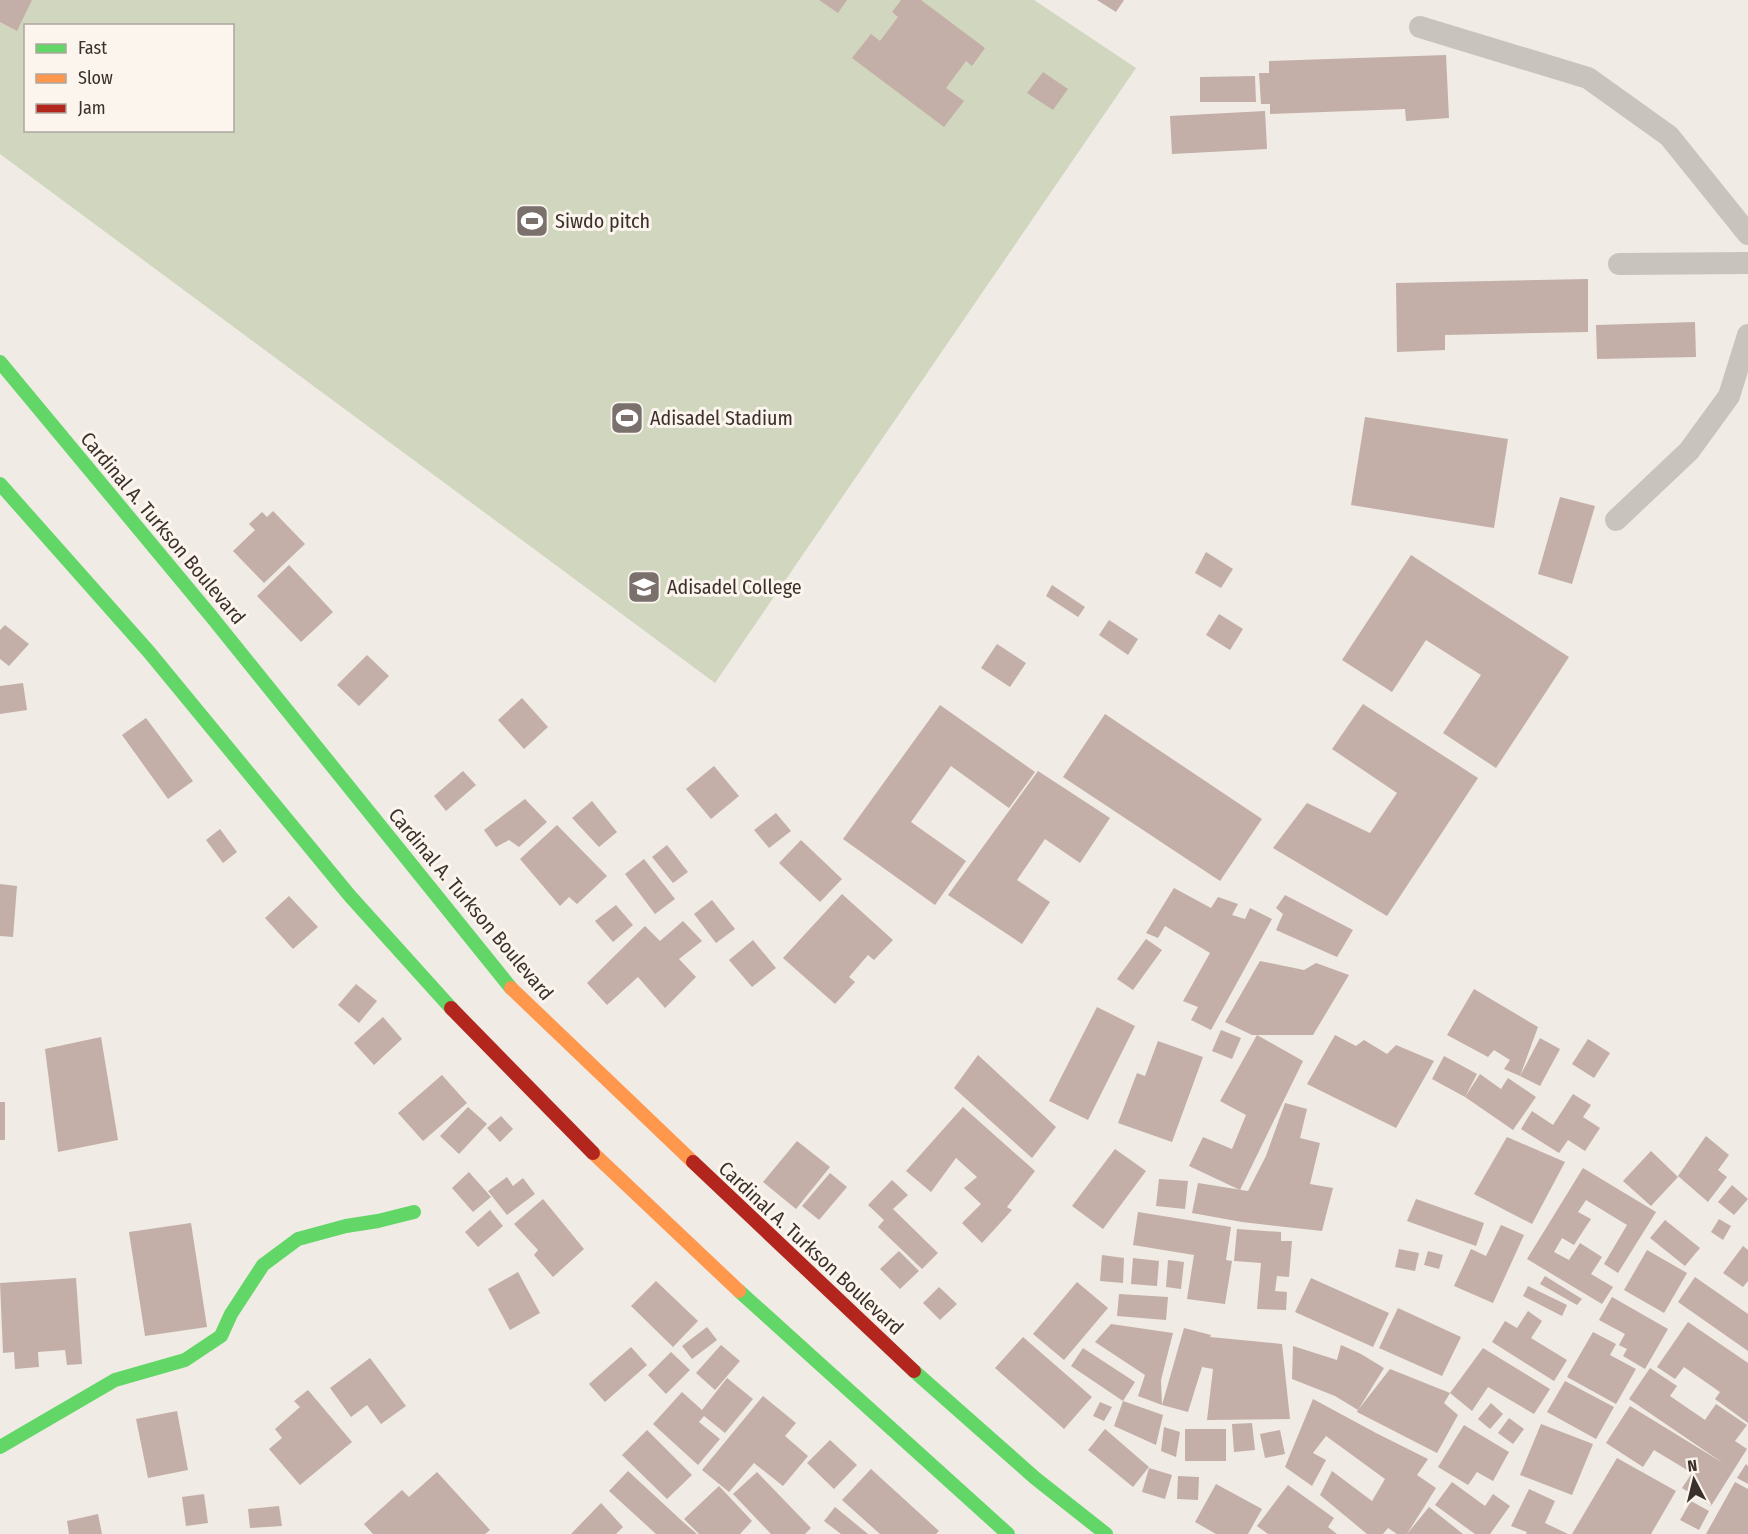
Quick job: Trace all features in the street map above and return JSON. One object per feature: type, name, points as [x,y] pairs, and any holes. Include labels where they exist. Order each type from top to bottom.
[{"type":"street","name":"Cardinal A. Turkson Boulevard","points":[[0,362],[211,616],[515,992],[902,1361],[1035,1478],[1106,1534]]},
{"type":"street","points":[[0,484],[166,673],[331,875],[463,1021],[621,1182],[854,1398],[1008,1534]]},
{"type":"street","points":[[0,1447],[115,1380],[185,1360],[221,1336],[231,1314],[263,1265],[298,1239],[414,1212]]},
{"type":"lane","points":[[1420,27],[1588,78],[1669,136],[1748,234]]},
{"type":"lane","points":[[1620,264],[1748,263]]},
{"type":"lane","points":[[1616,520],[1689,451],[1729,396],[1748,336]]},
{"type":"green space","name":"Adisadel Stadium","points":[[0,0],[1034,0],[1136,68],[715,683],[0,154]]},
{"type":"building","points":[[0,0],[32,0],[17,31],[0,22]]},
{"type":"building","points":[[819,0],[847,0],[838,13]]},
{"type":"building","points":[[901,0],[921,0],[985,48],[972,66],[966,61],[946,88],[964,101],[944,127],[852,58],[871,34],[880,41],[898,17],[892,12]]},
{"type":"building","points":[[1097,0],[1124,0],[1116,12]]},
{"type":"building","points":[[1446,55],[1449,118],[1406,121],[1405,109],[1270,114],[1270,104],[1261,104],[1259,73],[1269,73],[1269,61]]},
{"type":"building","points":[[1043,72],[1068,89],[1053,110],[1027,93]]},
{"type":"building","points":[[1255,76],[1256,102],[1200,102],[1200,77]]},
{"type":"building","points":[[1265,111],[1267,149],[1172,154],[1170,116]]},
{"type":"building","points":[[1588,279],[1588,332],[1445,335],[1445,350],[1397,352],[1396,283]]},
{"type":"building","points":[[1695,322],[1696,357],[1597,359],[1596,325]]},
{"type":"building","points":[[1365,417],[1508,439],[1494,528],[1351,505]]},
{"type":"building","points":[[1560,497],[1595,506],[1572,584],[1538,574]]},
{"type":"building","points":[[273,511],[305,544],[264,583],[233,551],[255,530],[249,524],[262,512],[267,517]]},
{"type":"building","points":[[1206,552],[1233,569],[1221,588],[1195,573]]},
{"type":"building","points":[[1411,555],[1569,657],[1496,768],[1443,733],[1481,675],[1426,640],[1392,692],[1342,660]]},
{"type":"building","points":[[289,565],[333,612],[301,642],[257,596]]},
{"type":"building","points":[[1052,585],[1085,607],[1078,617],[1046,596]]},
{"type":"building","points":[[1219,614],[1243,629],[1230,650],[1206,635]]},
{"type":"building","points":[[1109,620],[1138,639],[1128,655],[1099,635]]},
{"type":"building","points":[[5,625],[29,644],[9,666],[0,659],[0,630]]},
{"type":"building","points":[[997,644],[1026,663],[1010,687],[981,668]]},
{"type":"building","points":[[367,655],[389,676],[359,706],[337,685]]},
{"type":"building","points":[[23,683],[27,710],[0,714],[0,686]]},
{"type":"building","points":[[522,698],[548,727],[524,749],[498,720]]},
{"type":"building","points":[[1363,704],[1478,778],[1387,916],[1273,848],[1307,803],[1370,833],[1397,793],[1332,749]]},
{"type":"building","points":[[940,705],[1035,772],[1009,808],[951,766],[911,822],[966,861],[935,905],[843,839]]},
{"type":"building","points":[[1105,714],[1262,819],[1220,881],[1063,777]]},
{"type":"building","points":[[146,718],[193,781],[168,799],[122,735]]},
{"type":"building","points":[[714,766],[739,796],[711,819],[686,789]]},
{"type":"building","points":[[463,771],[476,785],[446,811],[434,796]]},
{"type":"building","points":[[1038,771],[1110,818],[1080,863],[1045,839],[1017,880],[1050,902],[1022,944],[948,895]]},
{"type":"building","points":[[525,799],[547,822],[519,847],[509,840],[496,847],[484,830]]},
{"type":"building","points":[[592,801],[617,832],[599,847],[572,818]]},
{"type":"building","points":[[776,813],[791,831],[769,848],[754,830]]},
{"type":"building","points":[[557,825],[607,876],[577,904],[569,897],[560,906],[520,859]]},
{"type":"building","points":[[220,829],[237,852],[223,863],[206,840]]},
{"type":"building","points":[[801,840],[842,879],[820,902],[779,863]]},
{"type":"building","points":[[667,845],[688,872],[673,883],[652,857]]},
{"type":"building","points":[[644,859],[675,899],[655,914],[625,874]]},
{"type":"building","points":[[0,884],[17,886],[13,937],[0,936]]},
{"type":"building","points":[[1174,888],[1211,908],[1218,897],[1238,904],[1232,915],[1245,919],[1250,908],[1272,919],[1211,1030],[1191,1020],[1198,1007],[1183,1001],[1210,953],[1165,926],[1158,938],[1146,933]]},
{"type":"building","points":[[842,894],[893,940],[874,960],[868,955],[849,977],[855,982],[835,1004],[783,958]]},
{"type":"building","points":[[1285,895],[1353,930],[1337,957],[1276,930],[1283,914],[1276,908]]},
{"type":"building","points":[[289,896],[318,927],[293,949],[265,918]]},
{"type":"building","points":[[712,900],[735,929],[716,943],[694,914]]},
{"type":"building","points":[[616,905],[633,925],[613,942],[595,921]]},
{"type":"building","points":[[683,921],[702,941],[679,959],[696,977],[665,1008],[638,977],[607,1005],[587,983],[645,926],[660,941]]},
{"type":"building","points":[[1146,939],[1162,950],[1133,990],[1117,979]]},
{"type":"building","points":[[753,940],[776,968],[752,987],[729,960]]},
{"type":"building","points":[[1260,961],[1304,970],[1316,963],[1349,975],[1313,1035],[1252,1035],[1225,1022]]},
{"type":"building","points":[[356,984],[377,1001],[359,1023],[338,1005]]},
{"type":"building","points":[[1474,989],[1538,1027],[1520,1076],[1504,1069],[1510,1060],[1494,1050],[1488,1057],[1447,1035]]},
{"type":"building","points":[[1097,1007],[1135,1026],[1088,1120],[1049,1101]]},
{"type":"building","points":[[383,1017],[402,1039],[374,1065],[354,1043]]},
{"type":"building","points":[[1221,1030],[1241,1038],[1232,1059],[1212,1051]]},
{"type":"building","points":[[1257,1035],[1303,1061],[1240,1190],[1189,1166],[1203,1137],[1232,1149],[1246,1115],[1220,1101]]},
{"type":"building","points":[[1335,1035],[1356,1046],[1364,1040],[1387,1054],[1396,1045],[1434,1061],[1396,1128],[1307,1084]]},
{"type":"building","points":[[101,1037],[118,1140],[58,1152],[45,1049]]},
{"type":"building","points":[[1540,1038],[1560,1049],[1540,1086],[1520,1076]]},
{"type":"building","points":[[1588,1039],[1610,1053],[1594,1078],[1572,1064]]},
{"type":"building","points":[[1158,1041],[1203,1057],[1172,1142],[1118,1123],[1137,1073],[1145,1076]]},
{"type":"building","points":[[978,1055],[1056,1127],[1032,1158],[954,1088]]},
{"type":"building","points":[[1444,1056],[1477,1074],[1465,1097],[1432,1079]]},
{"type":"building","points":[[1480,1074],[1501,1089],[1508,1078],[1536,1097],[1513,1130],[1465,1097]]},
{"type":"building","points":[[442,1075],[467,1103],[423,1141],[398,1113]]},
{"type":"building","points":[[1573,1094],[1591,1105],[1583,1117],[1600,1128],[1585,1151],[1568,1140],[1559,1153],[1521,1129],[1532,1111],[1553,1125]]},
{"type":"building","points":[[0,1102],[5,1102],[5,1140],[0,1140]]},
{"type":"building","points":[[1285,1103],[1307,1109],[1300,1138],[1320,1143],[1310,1184],[1333,1188],[1322,1231],[1242,1222],[1192,1213],[1198,1183],[1248,1191],[1266,1156]]},
{"type":"building","points":[[468,1107],[487,1124],[459,1154],[440,1136]]},
{"type":"building","points":[[963,1107],[1035,1171],[1007,1207],[1012,1210],[982,1243],[962,1223],[981,1204],[964,1188],[977,1177],[956,1158],[931,1192],[906,1171]]},
{"type":"building","points":[[501,1116],[513,1129],[500,1142],[487,1128]]},
{"type":"building","points":[[1706,1136],[1729,1155],[1718,1170],[1727,1177],[1708,1202],[1678,1176]]},
{"type":"building","points":[[1507,1137],[1565,1162],[1532,1224],[1474,1194]]},
{"type":"building","points":[[797,1141],[830,1167],[796,1209],[763,1182]]},
{"type":"building","points":[[1115,1149],[1146,1171],[1103,1229],[1072,1206]]},
{"type":"building","points":[[1651,1151],[1678,1177],[1651,1206],[1623,1181]]},
{"type":"building","points":[[1583,1168],[1656,1212],[1618,1273],[1604,1264],[1627,1225],[1586,1200],[1578,1212],[1591,1219],[1574,1245],[1562,1238],[1554,1252],[1569,1260],[1580,1243],[1602,1257],[1591,1274],[1613,1287],[1602,1304],[1527,1259]]},
{"type":"building","points":[[469,1172],[491,1197],[473,1212],[452,1188]]},
{"type":"building","points":[[830,1173],[847,1187],[819,1220],[802,1206]]},
{"type":"building","points":[[507,1177],[513,1186],[523,1178],[535,1194],[507,1215],[488,1191]]},
{"type":"building","points":[[1159,1179],[1188,1181],[1185,1209],[1156,1206]]},
{"type":"building","points":[[892,1180],[908,1195],[893,1209],[938,1253],[922,1269],[878,1227],[884,1220],[868,1205]]},
{"type":"building","points":[[1732,1185],[1748,1199],[1734,1215],[1718,1202]]},
{"type":"building","points":[[543,1199],[584,1249],[553,1277],[534,1255],[538,1250],[514,1224]]},
{"type":"building","points":[[1416,1199],[1484,1223],[1476,1246],[1407,1221]]},
{"type":"building","points":[[490,1210],[503,1226],[478,1247],[465,1232]]},
{"type":"building","points":[[1138,1212],[1231,1227],[1226,1260],[1232,1261],[1225,1304],[1187,1299],[1194,1255],[1133,1245]]},
{"type":"building","points":[[1719,1219],[1731,1226],[1723,1240],[1711,1232]]},
{"type":"building","points":[[1665,1220],[1700,1248],[1685,1266],[1650,1238]]},
{"type":"building","points":[[191,1223],[207,1327],[145,1336],[129,1232]]},
{"type":"building","points":[[1501,1225],[1524,1235],[1493,1303],[1454,1286],[1471,1249],[1486,1256]]},
{"type":"building","points":[[1237,1229],[1281,1232],[1281,1241],[1292,1241],[1289,1277],[1277,1276],[1275,1291],[1287,1292],[1286,1310],[1257,1309],[1261,1263],[1234,1261]]},
{"type":"building","points":[[1743,1246],[1748,1250],[1748,1281],[1743,1287],[1723,1273]]},
{"type":"building","points":[[1399,1249],[1419,1253],[1415,1271],[1395,1267]]},
{"type":"building","points":[[1647,1250],[1687,1273],[1664,1313],[1624,1290]]},
{"type":"building","points":[[899,1251],[919,1271],[900,1289],[880,1269]]},
{"type":"building","points":[[1428,1251],[1443,1255],[1439,1269],[1424,1265]]},
{"type":"building","points":[[1102,1255],[1124,1258],[1123,1283],[1100,1281]]},
{"type":"building","points":[[1133,1258],[1159,1261],[1157,1286],[1131,1284]]},
{"type":"building","points":[[1168,1260],[1184,1262],[1181,1289],[1166,1287]]},
{"type":"building","points":[[518,1272],[540,1313],[510,1330],[488,1289]]},
{"type":"building","points":[[1545,1276],[1582,1299],[1577,1305],[1540,1284]]},
{"type":"building","points":[[1695,1277],[1748,1314],[1748,1351],[1678,1302]]},
{"type":"building","points":[[76,1278],[82,1364],[67,1365],[65,1350],[38,1352],[39,1367],[15,1369],[14,1352],[3,1353],[0,1283]]},
{"type":"building","points":[[1311,1278],[1389,1313],[1373,1347],[1295,1312]]},
{"type":"building","points":[[656,1281],[698,1321],[673,1347],[631,1306]]},
{"type":"building","points":[[1077,1282],[1108,1308],[1064,1360],[1033,1334]]},
{"type":"building","points":[[1528,1286],[1567,1305],[1562,1316],[1523,1296]]},
{"type":"building","points":[[939,1287],[957,1304],[940,1320],[923,1303]]},
{"type":"building","points":[[1119,1294],[1168,1297],[1166,1320],[1117,1316]]},
{"type":"building","points":[[1612,1297],[1668,1329],[1645,1369],[1623,1356],[1627,1349],[1619,1345],[1625,1334],[1599,1320]]},
{"type":"building","points":[[1398,1308],[1461,1337],[1442,1376],[1379,1348]]},
{"type":"building","points":[[1528,1311],[1542,1321],[1531,1338],[1567,1360],[1554,1381],[1492,1342],[1505,1321],[1517,1328]]},
{"type":"building","points":[[1688,1322],[1748,1363],[1748,1423],[1715,1399],[1720,1392],[1684,1367],[1675,1379],[1657,1367]]},
{"type":"building","points":[[1111,1324],[1173,1333],[1161,1380],[1162,1405],[1138,1396],[1145,1375],[1095,1342]]},
{"type":"building","points":[[707,1327],[717,1340],[692,1359],[682,1346]]},
{"type":"building","points":[[1184,1328],[1211,1335],[1210,1337],[1282,1344],[1290,1419],[1207,1420],[1213,1369],[1202,1367],[1188,1412],[1162,1405]]},
{"type":"building","points":[[1593,1332],[1616,1344],[1610,1355],[1636,1369],[1616,1404],[1567,1377]]},
{"type":"building","points":[[1023,1337],[1092,1397],[1064,1429],[995,1368]]},
{"type":"building","points":[[721,1345],[740,1361],[715,1390],[696,1373]]},
{"type":"building","points":[[1341,1345],[1384,1368],[1358,1410],[1335,1396],[1292,1379],[1293,1346],[1337,1360]]},
{"type":"building","points":[[631,1347],[647,1365],[605,1402],[589,1384]]},
{"type":"building","points":[[1083,1348],[1135,1382],[1123,1401],[1071,1366]]},
{"type":"building","points":[[1483,1348],[1550,1389],[1534,1414],[1488,1387],[1472,1411],[1450,1393]]},
{"type":"building","points":[[671,1352],[690,1370],[666,1394],[648,1375]]},
{"type":"building","points":[[370,1358],[406,1406],[381,1424],[367,1405],[351,1417],[330,1388]]},
{"type":"building","points":[[1650,1368],[1677,1386],[1670,1396],[1705,1420],[1716,1404],[1747,1425],[1735,1441],[1747,1449],[1711,1506],[1682,1488],[1692,1473],[1654,1450],[1643,1467],[1606,1443],[1630,1406],[1723,1463],[1629,1399]]},
{"type":"building","points":[[1390,1369],[1450,1393],[1444,1403],[1458,1415],[1437,1453],[1357,1412]]},
{"type":"building","points":[[727,1378],[753,1399],[725,1433],[704,1416],[699,1422],[720,1439],[698,1465],[653,1424],[682,1392],[702,1410]]},
{"type":"building","points":[[1565,1381],[1614,1407],[1596,1439],[1547,1412]]},
{"type":"building","points":[[308,1390],[352,1442],[300,1485],[269,1449],[282,1438],[275,1429],[300,1407],[294,1401]]},
{"type":"building","points":[[763,1396],[796,1423],[785,1436],[808,1456],[783,1486],[754,1463],[729,1492],[702,1470]]},
{"type":"building","points":[[1313,1399],[1428,1459],[1417,1475],[1436,1488],[1407,1534],[1397,1534],[1388,1528],[1383,1534],[1367,1534],[1320,1495],[1332,1471],[1372,1501],[1385,1479],[1326,1436],[1313,1453],[1326,1460],[1312,1486],[1285,1467]]},
{"type":"building","points":[[1123,1401],[1163,1415],[1156,1445],[1114,1426]]},
{"type":"building","points":[[1100,1402],[1112,1407],[1104,1421],[1093,1416]]},
{"type":"building","points":[[1491,1403],[1503,1414],[1490,1429],[1478,1419]]},
{"type":"building","points":[[177,1411],[188,1470],[148,1478],[136,1419]]},
{"type":"building","points":[[1509,1418],[1524,1429],[1513,1444],[1498,1433]]},
{"type":"building","points":[[1252,1423],[1255,1450],[1234,1452],[1232,1424]]},
{"type":"building","points":[[1541,1424],[1593,1444],[1572,1495],[1520,1475]]},
{"type":"building","points":[[1464,1425],[1509,1452],[1493,1481],[1477,1472],[1468,1485],[1438,1467]]},
{"type":"building","points":[[1164,1427],[1180,1432],[1176,1457],[1161,1451]]},
{"type":"building","points":[[1105,1429],[1149,1467],[1133,1487],[1088,1450]]},
{"type":"building","points":[[1185,1429],[1226,1429],[1226,1461],[1185,1461]]},
{"type":"building","points":[[647,1430],[692,1475],[667,1499],[622,1455]]},
{"type":"building","points":[[1280,1430],[1285,1454],[1265,1458],[1260,1434]]},
{"type":"building","points":[[830,1440],[857,1465],[834,1489],[807,1463]]},
{"type":"building","points":[[1617,1458],[1676,1491],[1651,1534],[1572,1534]]},
{"type":"building","points":[[1746,1464],[1748,1466],[1748,1484],[1737,1478]]},
{"type":"building","points":[[1149,1468],[1172,1475],[1165,1499],[1142,1492]]},
{"type":"building","points":[[871,1469],[939,1531],[936,1534],[880,1534],[842,1500]]},
{"type":"building","points":[[628,1471],[697,1534],[656,1534],[609,1491]]},
{"type":"building","points":[[437,1472],[490,1530],[485,1534],[373,1534],[364,1524],[402,1490],[409,1497]]},
{"type":"building","points":[[757,1472],[811,1528],[805,1534],[771,1534],[733,1494]]},
{"type":"building","points":[[1178,1476],[1199,1477],[1198,1500],[1177,1499]]},
{"type":"building","points":[[1452,1482],[1485,1506],[1493,1494],[1510,1506],[1490,1534],[1475,1534],[1435,1505]]},
{"type":"building","points":[[1735,1482],[1748,1489],[1748,1534],[1706,1534]]},
{"type":"building","points":[[1216,1484],[1262,1509],[1248,1534],[1216,1534],[1195,1522]]},
{"type":"building","points":[[1288,1485],[1334,1518],[1328,1527],[1337,1534],[1268,1534],[1257,1526]]},
{"type":"building","points":[[719,1486],[752,1521],[740,1534],[699,1534],[684,1519]]},
{"type":"building","points":[[1529,1489],[1555,1501],[1545,1523],[1568,1534],[1526,1534],[1527,1532],[1511,1526]]},
{"type":"building","points":[[204,1494],[208,1523],[186,1526],[182,1497]]},
{"type":"building","points":[[1691,1501],[1709,1511],[1699,1530],[1680,1520]]},
{"type":"building","points":[[601,1503],[623,1527],[616,1534],[571,1534]]},
{"type":"building","points":[[279,1506],[282,1526],[250,1528],[248,1509]]},
{"type":"building","points":[[835,1507],[868,1534],[841,1534],[824,1521]]},
{"type":"building","points":[[1429,1507],[1463,1534],[1407,1534]]},
{"type":"building","points":[[98,1514],[102,1534],[69,1534],[67,1521]]},
{"type":"traffic: fast","points":[[0,362],[211,616],[511,988]]},
{"type":"traffic: fast","points":[[0,484],[149,652],[350,896],[451,1008]]},
{"type":"traffic: fast","points":[[0,1447],[115,1380],[185,1360],[221,1336],[231,1314],[263,1265],[298,1239],[414,1212]]},
{"type":"traffic: fast","points":[[739,1291],[1008,1534]]},
{"type":"traffic: fast","points":[[914,1371],[1035,1478],[1106,1534]]},
{"type":"traffic: slow","points":[[511,988],[693,1162]]},
{"type":"traffic: slow","points":[[593,1153],[739,1291]]},
{"type":"traffic: jam","points":[[451,1008],[593,1153]]},
{"type":"traffic: jam","points":[[693,1162],[914,1371]]},
{"type":"place","name":"Siwdo pitch","points":[[532,221]]},
{"type":"place","name":"Adisadel Stadium","points":[[627,418]]},
{"type":"place","name":"Adisadel College","points":[[644,587]]}]
